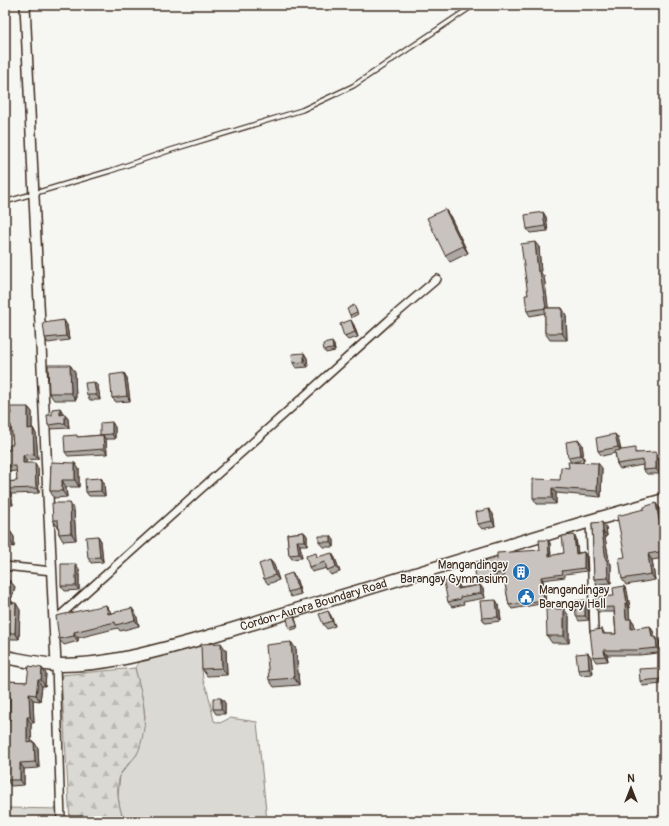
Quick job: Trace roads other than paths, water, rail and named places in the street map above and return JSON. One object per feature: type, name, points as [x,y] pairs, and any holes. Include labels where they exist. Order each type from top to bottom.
[{"type":"main road","name":"Cordon-Aurora Boundary Road","points":[[5,657],[56,665],[96,663],[143,654],[204,638],[664,500]]},
{"type":"street","points":[[25,5],[52,571],[61,821]]},
{"type":"street","points":[[54,621],[389,320],[437,279]]},
{"type":"street","points":[[590,521],[594,630]]},
{"type":"street","points":[[5,566],[52,571]]},
{"type":"lane","points":[[5,202],[110,171],[171,150],[302,110],[353,86],[474,5]]},
{"type":"place","name":"Mangandingay Barangay Gymnasium","points":[[521,572]]},
{"type":"place","name":"Mangandingay Barangay Hall","points":[[526,597]]}]
